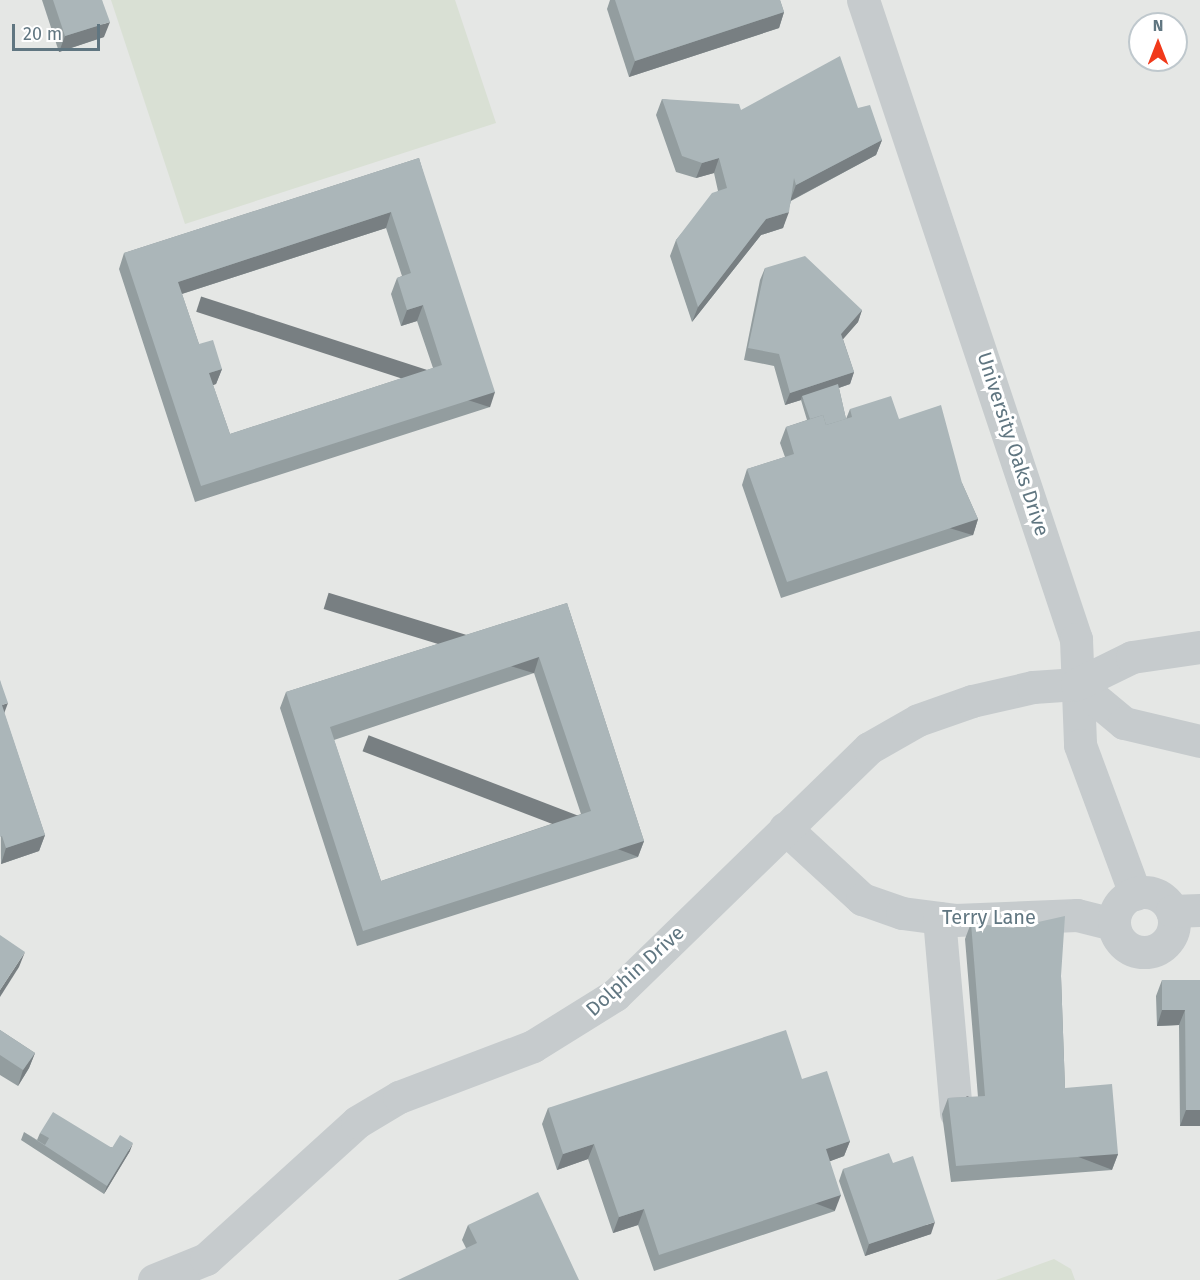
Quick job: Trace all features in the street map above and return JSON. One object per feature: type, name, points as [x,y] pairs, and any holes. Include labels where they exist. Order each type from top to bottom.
[{"type":"street","name":"University Oaks Drive","points":[[863,0],[1076,639],[1080,745],[1135,894]]},
{"type":"street","name":"Dolphin Drive","points":[[154,1280],[206,1259],[357,1122],[399,1097],[533,1046],[578,1022],[615,995],[784,828],[869,748],[918,720],[1033,687],[1077,684],[1132,657],[1196,649]]},
{"type":"street","points":[[1077,684],[1124,723],[1200,741]]},
{"type":"street","name":"Terry Lane","points":[[784,828],[862,899],[939,918],[1077,915],[1114,924]]},
{"type":"street","points":[[1135,894],[1160,897],[1186,910],[1155,950],[1128,947],[1114,924],[1119,905],[1135,894]]},
{"type":"street","points":[[939,918],[956,1113]]},
{"type":"shaded area","points":[[0,0],[1200,0],[1200,1280],[0,1280]]},
{"type":"shaded area","points":[[111,0],[455,0],[496,123],[185,224]]},
{"type":"shaded area","points":[[1054,1259],[1071,1269],[1075,1280],[996,1280]]},
{"type":"building","points":[[53,0],[102,0],[110,22],[65,36]]},
{"type":"building","points":[[615,0],[780,0],[784,12],[635,61]]},
{"type":"building","points":[[840,56],[858,108],[870,105],[882,140],[796,185],[794,178],[789,212],[766,219],[698,307],[676,240],[712,193],[727,188],[719,158],[702,163],[682,156],[662,99],[739,104],[741,110]]},
{"type":"building","points":[[419,158],[495,392],[201,486],[124,253]],"holes":[[[391,212],[411,273],[397,278],[407,310],[423,305],[442,365],[230,434],[209,373],[222,369],[213,340],[199,344],[178,282]]]},
{"type":"building","points":[[805,256],[862,310],[841,334],[854,372],[790,393],[779,354],[748,348],[765,268]]},
{"type":"building","points":[[838,384],[846,419],[826,425],[823,415],[810,419],[802,396]]},
{"type":"building","points":[[891,396],[899,419],[941,405],[962,483],[978,519],[787,582],[747,469],[794,454],[786,427],[823,415],[826,425],[852,417],[850,409]]},
{"type":"building","points":[[567,603],[644,841],[363,931],[286,692]],"holes":[[[539,657],[591,811],[381,881],[330,727]]]},
{"type":"building","points":[[0,680],[8,703],[2,705],[45,835],[6,848],[2,836],[0,837]]},
{"type":"building","points":[[1065,916],[1061,976],[1065,1088],[1112,1084],[1118,1154],[956,1166],[948,1098],[985,1096],[971,923],[1012,928]]},
{"type":"building","points":[[0,935],[25,952],[0,990]]},
{"type":"building","points":[[1162,980],[1200,980],[1200,1110],[1186,1110],[1185,1010],[1162,1010]]},
{"type":"building","points":[[0,1030],[35,1053],[23,1070],[0,1055]]},
{"type":"building","points":[[786,1030],[802,1079],[827,1071],[850,1141],[826,1149],[841,1195],[659,1255],[644,1209],[619,1217],[594,1144],[563,1154],[548,1108]]},
{"type":"building","points":[[53,1112],[112,1148],[120,1135],[133,1143],[107,1186],[24,1132],[45,1145],[49,1138],[40,1133]]},
{"type":"building","points":[[889,1153],[893,1163],[913,1156],[935,1222],[869,1244],[843,1169]]},
{"type":"building","points":[[538,1192],[579,1280],[398,1280],[477,1243],[468,1225]]}]
